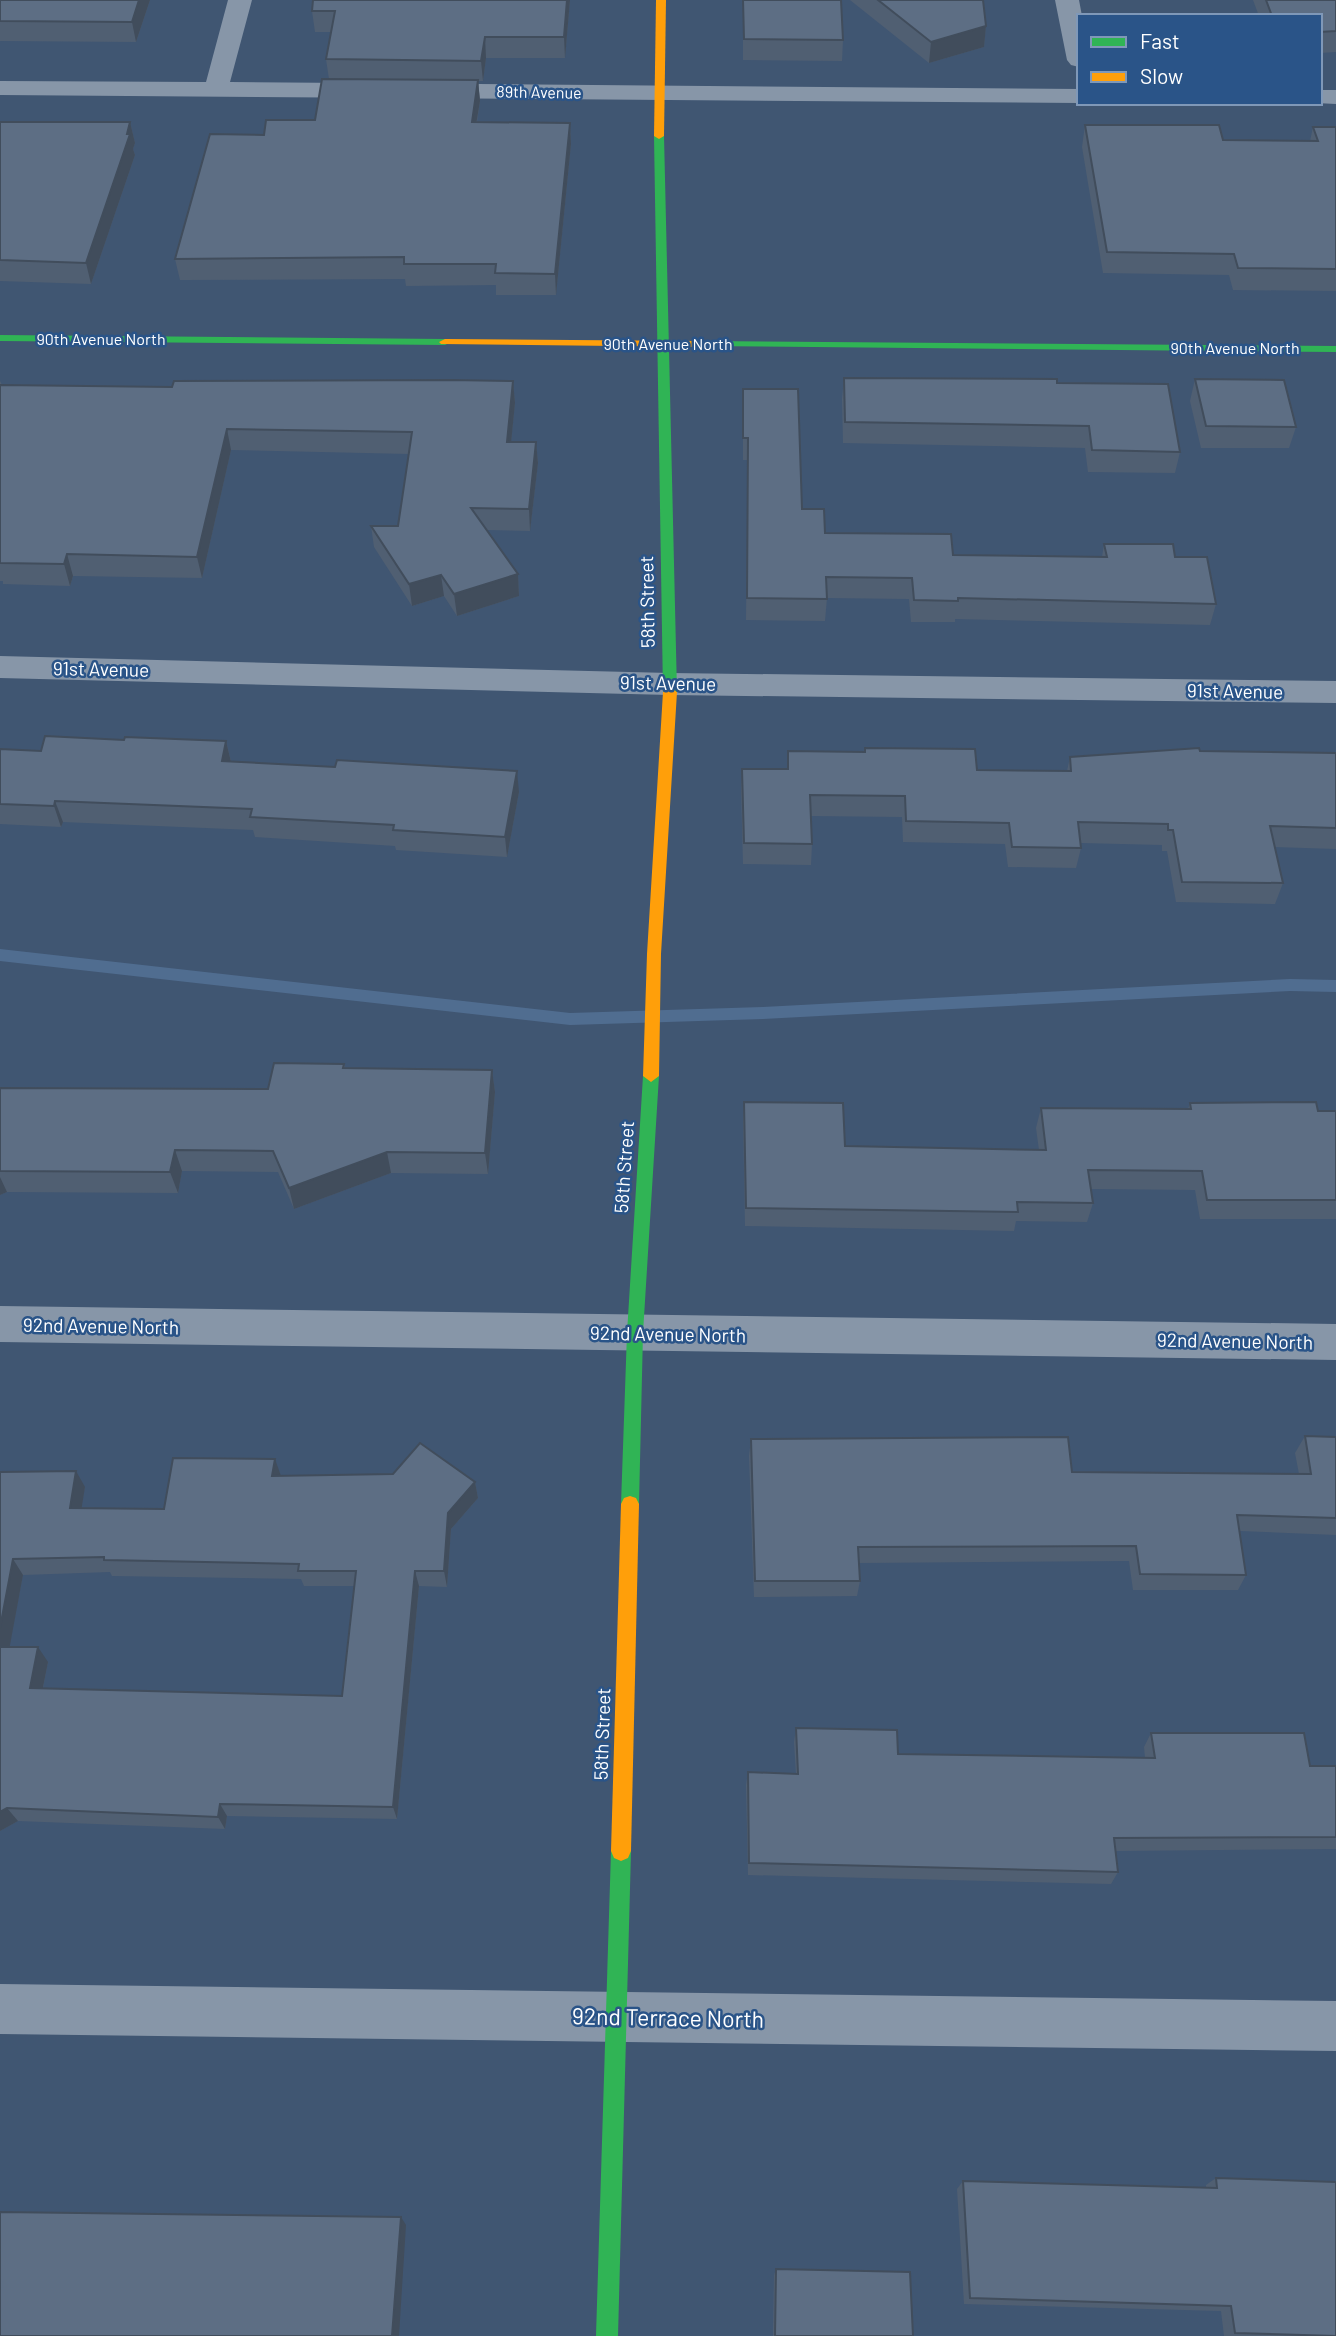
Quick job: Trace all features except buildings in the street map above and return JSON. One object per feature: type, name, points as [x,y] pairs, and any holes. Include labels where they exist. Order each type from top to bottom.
[{"type":"street","points":[[216,89],[240,0]]},
{"type":"street","name":"58th Street","points":[[607,2336],[635,1333],[651,1079],[654,954],[670,684],[658,94],[662,0]]},
{"type":"street","points":[[1067,0],[1077,50]]},
{"type":"street","name":"89th Avenue","points":[[0,88],[1077,96]]},
{"type":"street","name":"90th Avenue North","points":[[0,338],[1336,349]]},
{"type":"street","name":"91st Avenue","points":[[0,667],[670,684],[1336,692]]},
{"type":"street","name":"92nd Avenue North","points":[[0,1324],[1336,1342]]},
{"type":"street","name":"92nd Terrace North","points":[[0,2009],[1336,2026]]},
{"type":"waterway","points":[[0,955],[570,1019],[763,1013],[1290,985],[1336,986]]},
{"type":"traffic: fast","points":[[659,136],[670,692]]},
{"type":"traffic: fast","points":[[0,338],[445,342]]},
{"type":"traffic: fast","points":[[703,344],[1336,349]]},
{"type":"traffic: fast","points":[[630,1504],[635,1333],[651,1076]]},
{"type":"traffic: fast","points":[[607,2336],[621,1851]]},
{"type":"traffic: slow","points":[[659,136],[661,0]]},
{"type":"traffic: slow","points":[[445,342],[703,344]]},
{"type":"traffic: slow","points":[[651,1076],[654,954],[670,692]]},
{"type":"traffic: slow","points":[[621,1851],[630,1504]]}]
